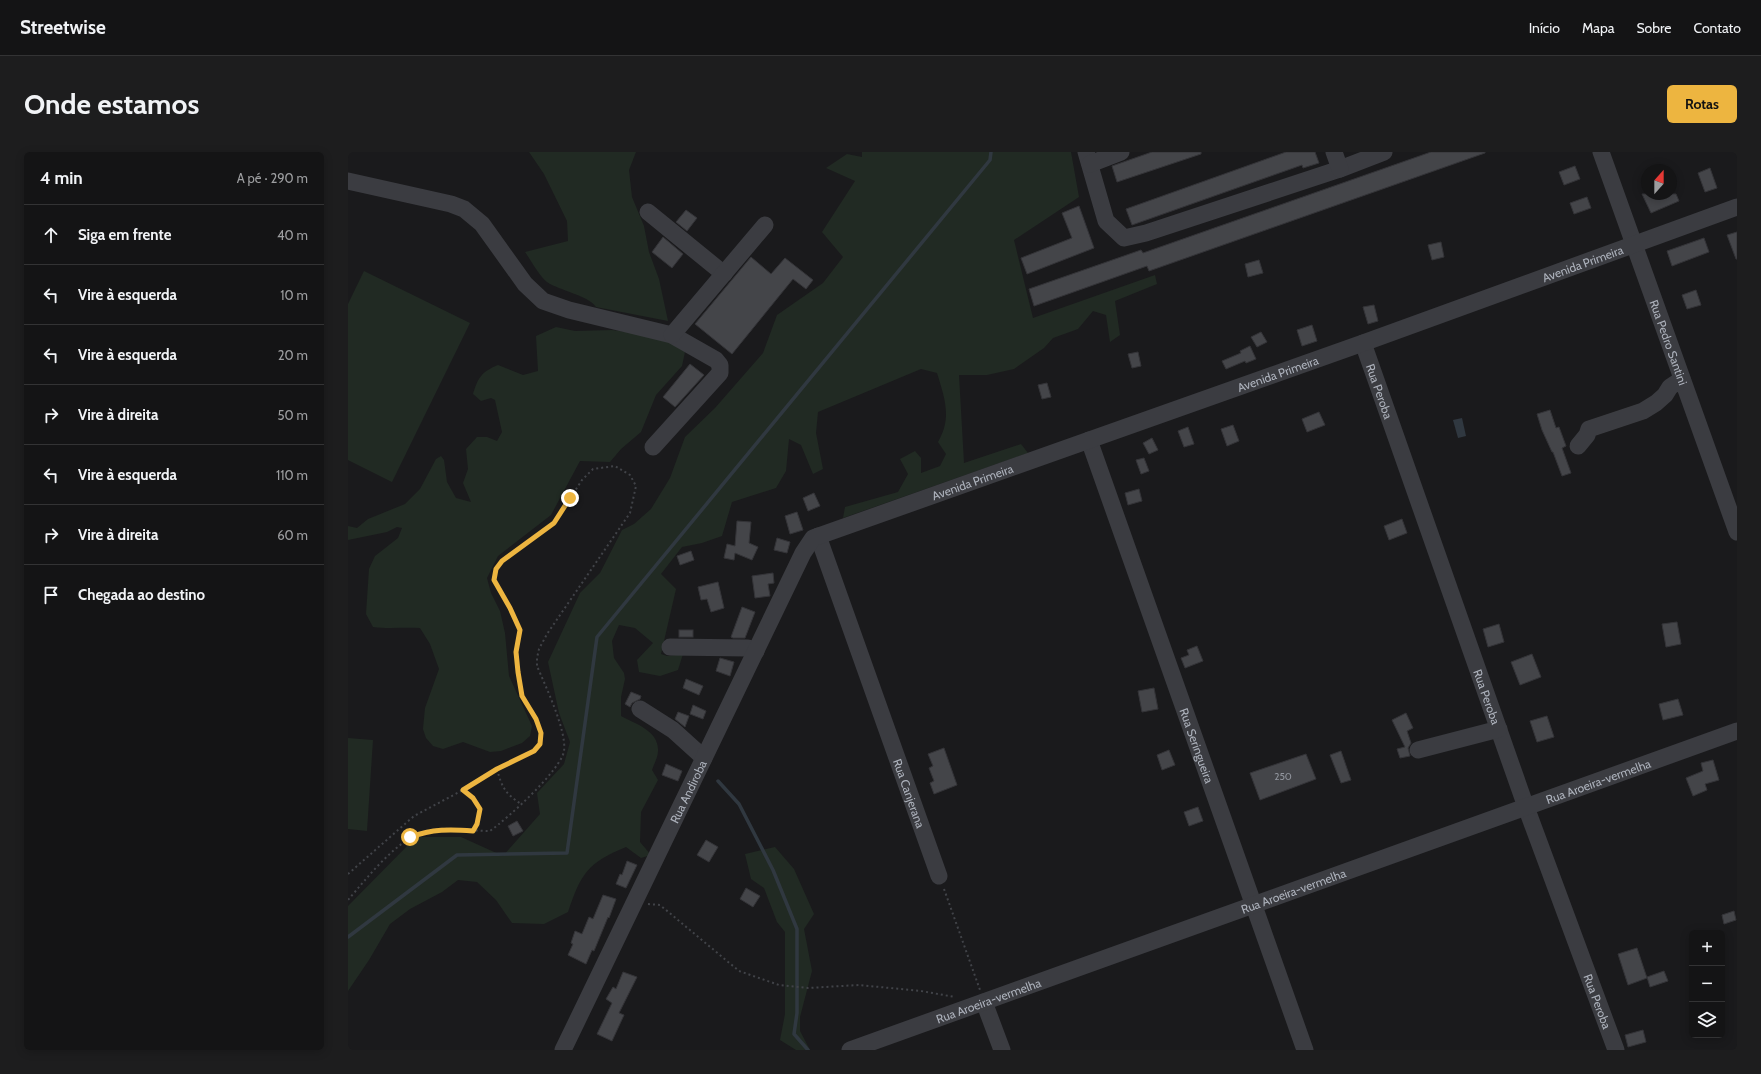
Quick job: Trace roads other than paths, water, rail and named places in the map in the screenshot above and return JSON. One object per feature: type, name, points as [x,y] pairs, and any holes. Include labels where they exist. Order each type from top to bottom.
[{"type":"street","points":[[1121,152],[1088,158],[1106,222],[1124,238],[1146,233],[1340,169],[1384,152]]},
{"type":"street","points":[[1334,152],[1340,169]]},
{"type":"street","name":"Rua Pedro Santini","points":[[1601,152],[1737,532]]},
{"type":"street","points":[[348,181],[451,204],[464,209],[482,224],[525,284],[543,300],[569,310],[672,335],[716,360],[720,365],[720,374],[654,447]]},
{"type":"street","name":"Avenida Primeira","points":[[818,536],[1363,343],[1737,207]]},
{"type":"street","points":[[648,212],[724,274]]},
{"type":"street","points":[[672,335],[765,225]]},
{"type":"street","name":"Rua Peroba","points":[[1363,343],[1526,807],[1616,1050]]},
{"type":"street","points":[[1578,446],[1587,435],[1589,429],[1643,411],[1656,403],[1665,395],[1670,387],[1682,379]]},
{"type":"street","name":"Rua Seringueira","points":[[1089,440],[1305,1050]]},
{"type":"street","name":"Rua Andiroba","points":[[563,1050],[803,553],[813,538],[818,536]]},
{"type":"street","name":"Rua Canjerana","points":[[818,536],[939,876]]},
{"type":"street","points":[[670,647],[748,648],[756,651]]},
{"type":"street","points":[[640,709],[673,730],[704,758]]},
{"type":"street","points":[[1418,750],[1499,729]]},
{"type":"street","name":"Rua Aroeira-vermelha","points":[[850,1050],[1737,731]]},
{"type":"street","points":[[984,1002],[1002,1050]]},
{"type":"waterway","points":[[348,937],[457,855],[567,853],[597,637],[990,160],[991,152]]},
{"type":"waterway","points":[[718,781],[739,804],[773,870],[797,929],[797,1013],[794,1034],[808,1050]]}]
